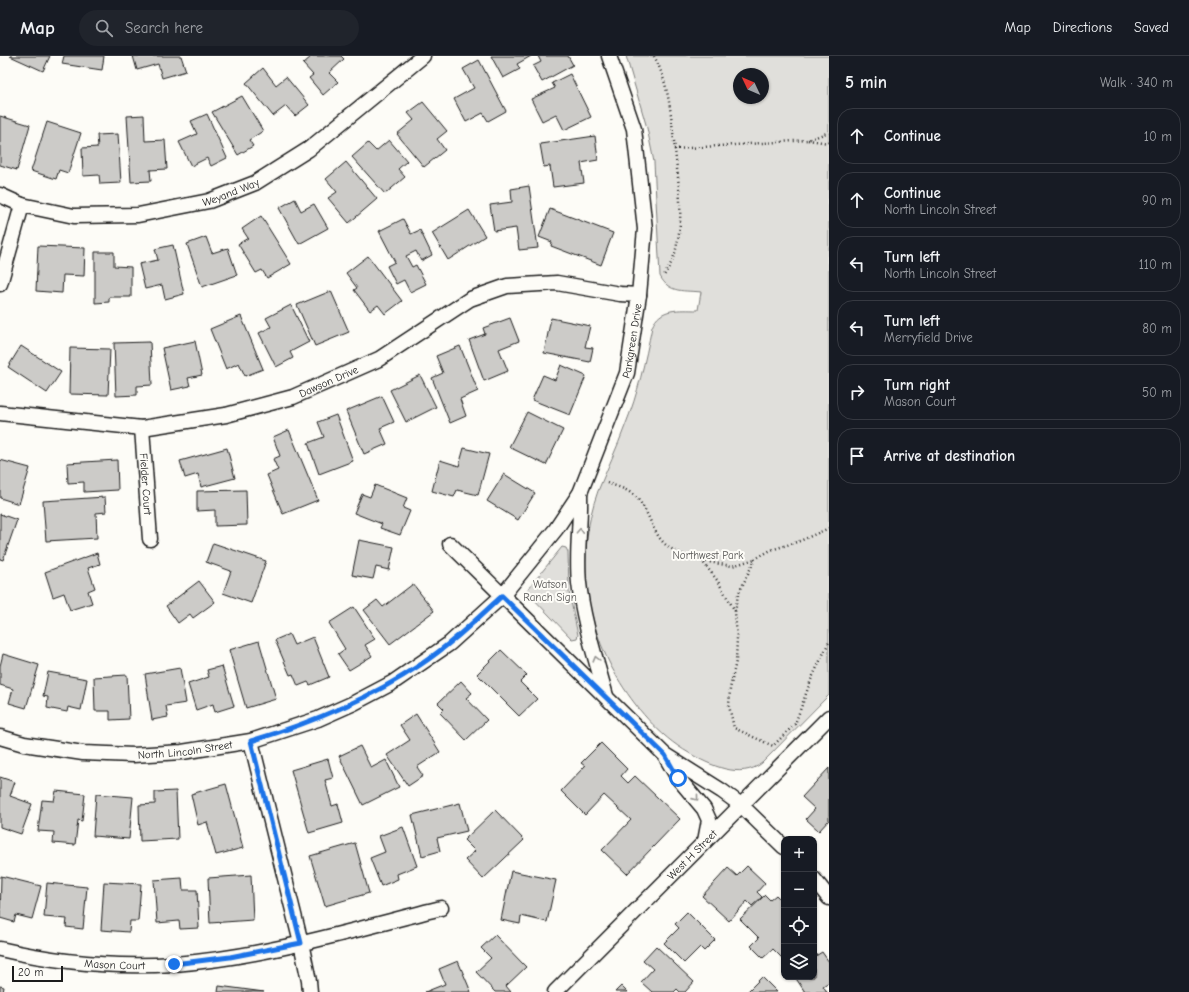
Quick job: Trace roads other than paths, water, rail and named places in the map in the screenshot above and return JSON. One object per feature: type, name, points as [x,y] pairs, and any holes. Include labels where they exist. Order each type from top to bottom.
[{"type":"street","name":"Weyand Way","points":[[0,196],[22,205],[74,216],[138,215],[209,201],[255,183],[309,149],[424,56]]},
{"type":"street","name":"Parkgreen Drive","points":[[502,596],[556,529],[580,493],[627,372],[640,295],[645,229],[634,129],[609,56]]},
{"type":"street","points":[[0,284],[22,205]]},
{"type":"street","name":"Dawson Drive","points":[[0,413],[142,428],[226,415],[293,397],[379,359],[470,299],[507,286],[557,283],[620,294],[640,295]]},
{"type":"street","name":"Fielder Court","points":[[142,428],[150,540]]},
{"type":"street","points":[[580,493],[579,586],[584,616],[606,697]]},
{"type":"street","points":[[450,544],[665,755],[722,791],[741,805],[781,844]]},
{"type":"street","name":"North Lincoln Street","points":[[0,737],[24,744],[83,753],[133,755],[182,752],[251,741],[318,719],[354,703],[392,683],[449,644],[502,596]]},
{"type":"street","name":"West H Street","points":[[555,992],[829,718]]},
{"type":"street","points":[[251,741],[301,943],[310,992]]},
{"type":"street","points":[[665,755],[678,778],[704,809],[709,820],[705,841]]},
{"type":"street","points":[[817,883],[829,898]]},
{"type":"street","name":"Mason Court","points":[[0,949],[84,964],[174,964],[230,957],[301,943],[441,908]]},
{"type":"park label","name":"Northwest Park","points":[[708,555]]},
{"type":"park label","name":"Watson Ranch Sign","points":[[550,590]]}]
